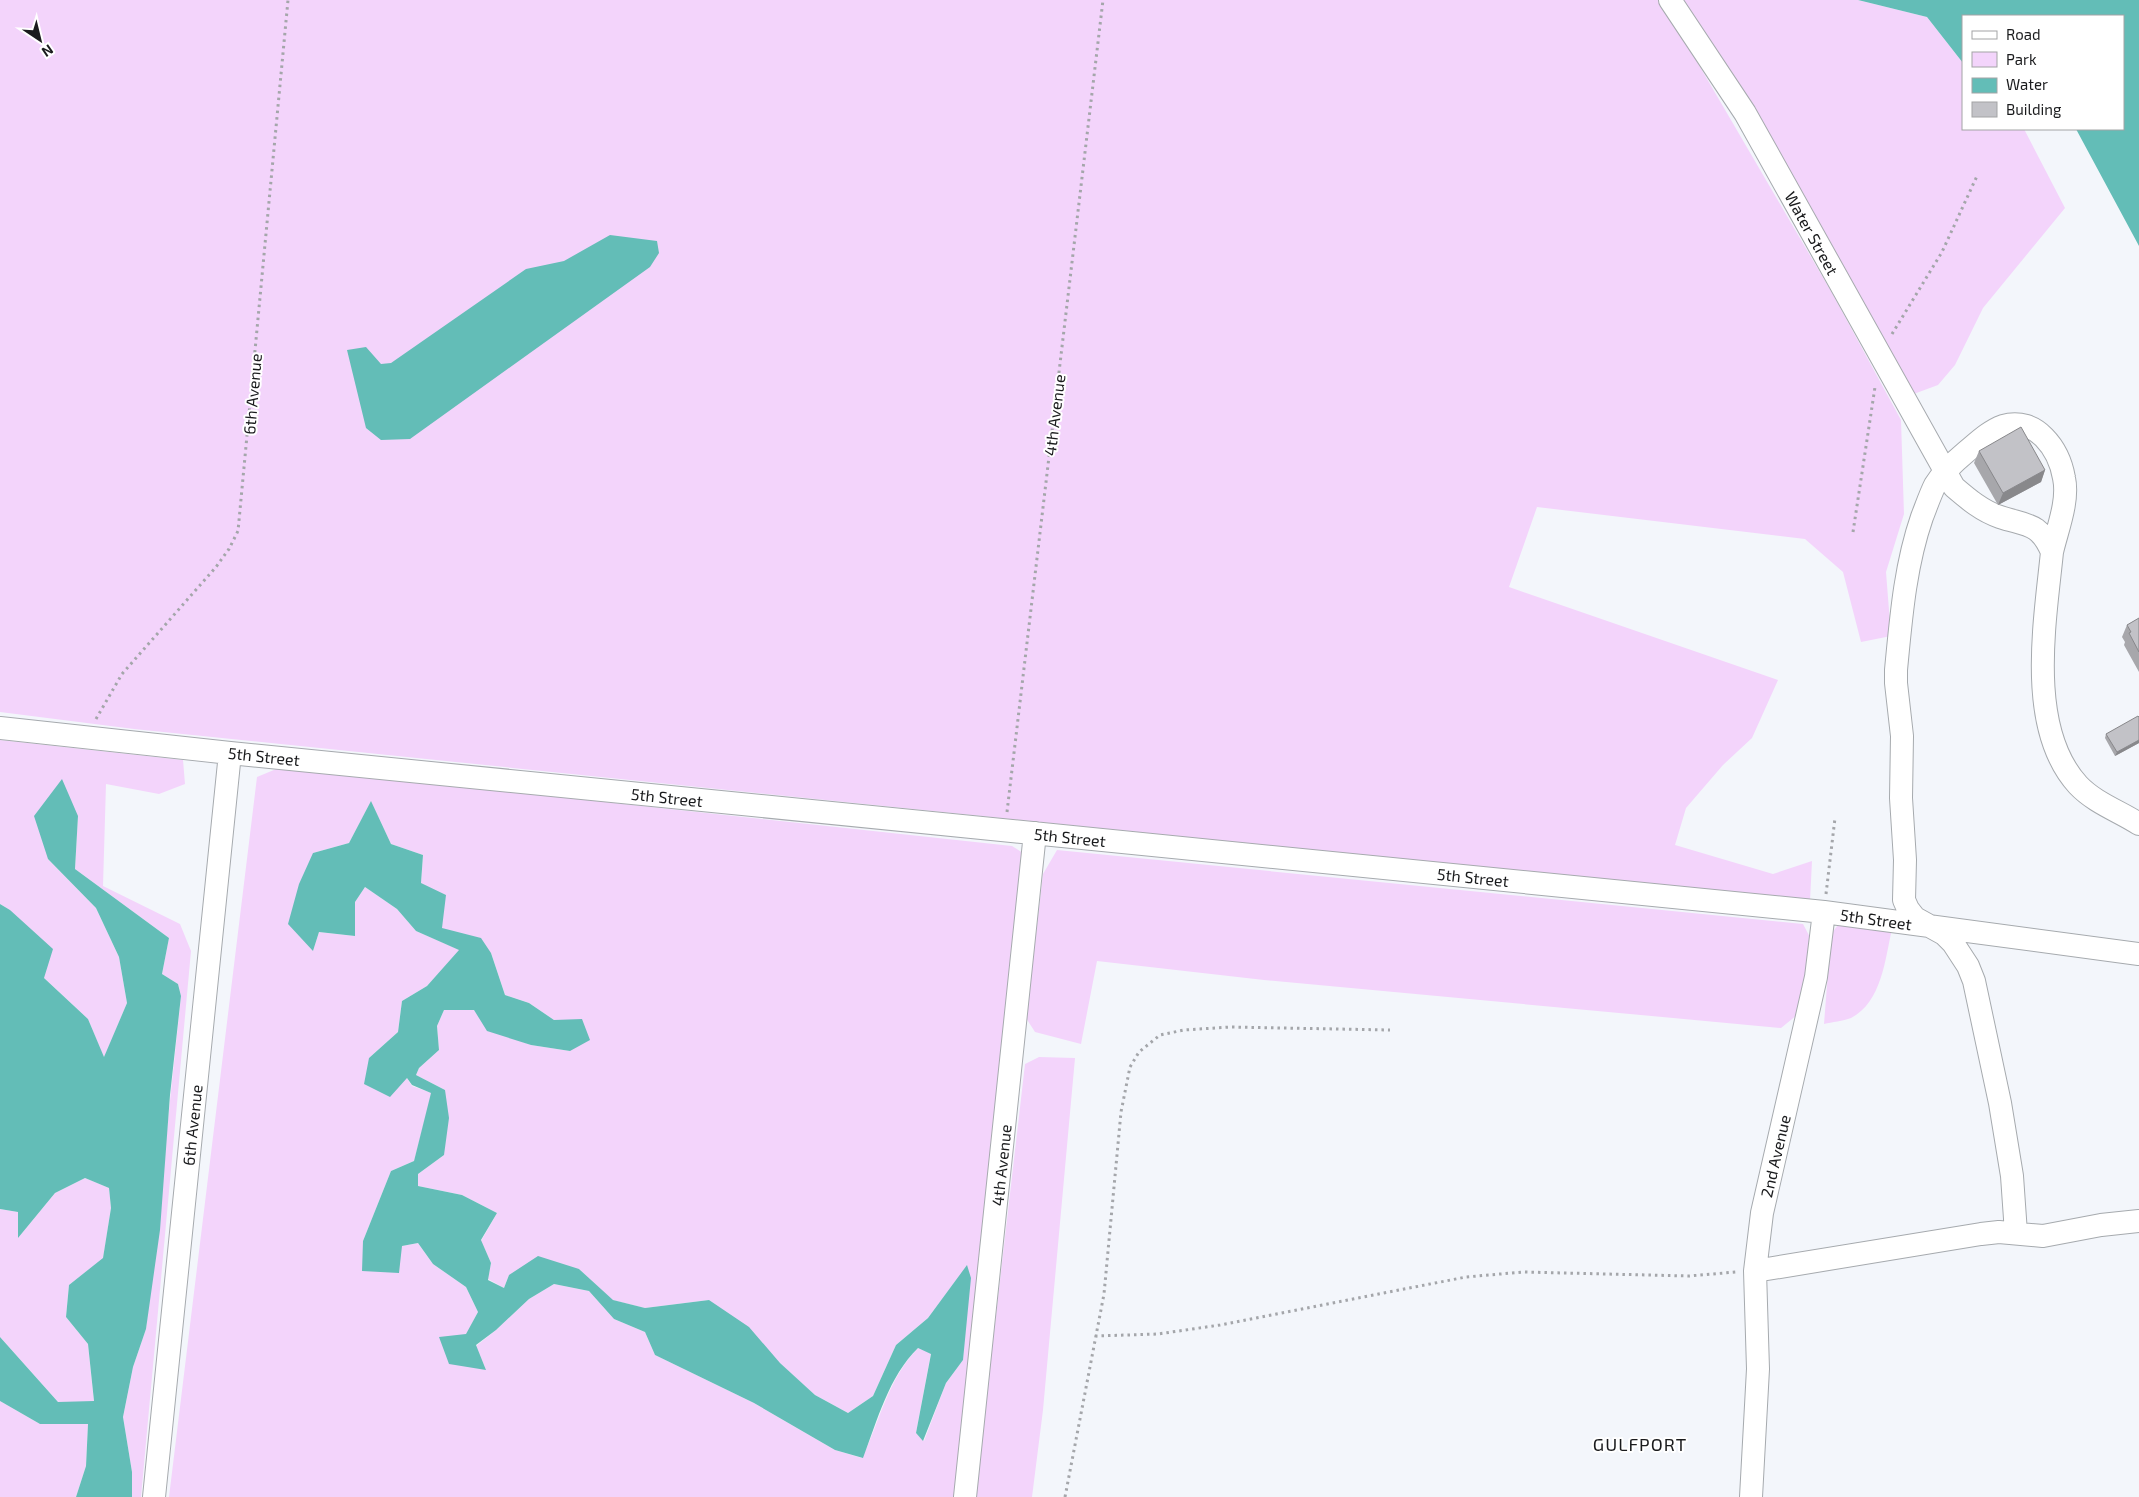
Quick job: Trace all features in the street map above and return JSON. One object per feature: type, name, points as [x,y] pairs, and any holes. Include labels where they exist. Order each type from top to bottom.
[{"type":"street","name":"Water Street","points":[[1670,0],[1745,113],[1954,487],[1979,508],[2000,517],[2024,522],[2037,528],[2047,540],[2052,552]]},
{"type":"street","points":[[2016,1233],[2012,1176],[2000,1103],[1974,982],[1962,954],[1944,934],[1915,918],[1904,900],[1905,860],[1900,798],[1902,726],[1896,683],[1908,562],[1924,511],[1934,487],[1944,472],[1974,445],[2003,426],[2019,424],[2037,431],[2050,444],[2059,458],[2065,480],[2063,503],[2052,552],[2043,656],[2046,706],[2053,740],[2065,766],[2079,785],[2102,804],[2139,824]]},
{"type":"street","name":"5th Street","points":[[0,728],[230,753],[1824,912],[2139,954]]},
{"type":"street","name":"6th Avenue","points":[[154,1497],[230,753]]},
{"type":"street","name":"4th Avenue","points":[[964,1497],[1035,833]]},
{"type":"street","name":"2nd Avenue","points":[[1752,1497],[1758,1369],[1754,1271],[1764,1204],[1816,977],[1824,912]]},
{"type":"street","points":[[1754,1271],[1999,1232],[2016,1233],[2025,1236],[2043,1236],[2101,1225],[2139,1221]]},
{"type":"path","name":"6th Avenue","points":[[86,737],[104,702],[122,674],[216,567],[229,549],[238,531],[288,0]]},
{"type":"path","name":"4th Avenue","points":[[1004,830],[1103,0]]},
{"type":"path","points":[[1824,912],[1835,818]]},
{"type":"path","points":[[1065,1497],[1104,1294],[1121,1112],[1130,1067],[1139,1052],[1160,1035],[1184,1030],[1239,1027],[1390,1030]]},
{"type":"path","points":[[1095,1336],[1158,1334],[1220,1325],[1466,1277],[1523,1272],[1689,1276],[1754,1271]]},
{"type":"green space","points":[[0,0],[1661,0],[1832,293],[1901,420],[1904,514],[1886,572],[1891,636],[1861,642],[1843,572],[1805,539],[1537,507],[1509,587],[1778,680],[1752,738],[1723,765],[1686,808],[1675,845],[1773,874],[1812,861],[1810,901],[134,729],[0,712]]},
{"type":"green space","points":[[1681,0],[1858,0],[1927,17],[1962,62],[1962,130],[2025,130],[2065,208],[1983,308],[1955,365],[1938,385],[1911,395]]},
{"type":"green space","points":[[0,740],[183,760],[185,784],[159,794],[106,784],[103,886],[180,924],[191,951],[141,1497],[132,1497],[132,1472],[123,1417],[133,1367],[146,1329],[181,996],[178,984],[162,974],[169,938],[75,869],[78,816],[48,859],[96,908],[119,957],[127,1003],[104,1058],[88,1019],[44,978],[10,910],[0,904]]},
{"type":"green space","points":[[281,767],[1012,846],[1026,855],[956,1497],[169,1497],[257,777]],"holes":[[[371,802],[391,844],[423,855],[421,883],[442,928],[491,953],[505,995],[529,1003],[554,1020],[570,1051],[531,1045],[512,1038],[474,1010],[444,1010],[437,1026],[439,1050],[419,1068],[416,1075],[445,1090],[444,1155],[418,1174],[418,1186],[462,1195],[497,1213],[481,1241],[491,1263],[488,1279],[504,1288],[509,1275],[579,1269],[612,1300],[645,1308],[709,1300],[815,1395],[848,1413],[873,1396],[896,1345],[928,1318],[967,1266],[963,1360],[946,1383],[924,1441],[916,1433],[931,1353],[918,1348],[899,1373],[892,1386],[862,1458],[835,1450],[754,1403],[655,1355],[645,1332],[614,1319],[589,1291],[554,1284],[529,1299],[476,1346],[486,1370],[466,1335],[478,1312],[466,1287],[433,1264],[418,1243],[402,1246],[363,1241],[391,1171],[414,1161],[432,1093],[412,1086],[407,1078],[369,1058],[398,1032],[402,1001],[427,986],[460,950],[416,931],[397,909],[365,887],[355,902],[355,936],[319,932],[313,951],[313,853],[349,843]]]},
{"type":"green space","points":[[1057,850],[1803,924],[1813,943],[1797,1015],[1781,1028],[1264,980],[1097,961],[1081,1044],[1035,1032],[1026,1018],[1043,874]]},
{"type":"green space","points":[[1838,925],[1892,929],[1884,966],[1876,991],[1870,1002],[1851,1018],[1824,1024],[1831,934]]},
{"type":"green space","points":[[1039,1057],[1075,1058],[1043,1410],[1032,1497],[975,1497],[1025,1064]]},
{"type":"green space","points":[[85,1178],[109,1188],[111,1208],[103,1259],[69,1285],[66,1317],[88,1344],[94,1402],[58,1402],[0,1337],[0,1209],[18,1212],[18,1238],[55,1193]]},
{"type":"green space","points":[[0,1401],[40,1424],[88,1424],[86,1466],[76,1497],[0,1497]]},
{"type":"water","points":[[1858,0],[2139,0],[2139,246],[2077,130],[2124,130],[2124,15],[1962,15],[1962,62],[1927,17]]},
{"type":"water","points":[[610,235],[657,241],[659,253],[650,267],[410,439],[381,440],[366,428],[347,350],[366,347],[381,364],[391,363],[526,269],[564,261]]},
{"type":"water","points":[[62,779],[78,816],[75,869],[169,938],[162,974],[178,984],[181,996],[170,1095],[160,1230],[146,1329],[133,1367],[123,1417],[132,1472],[132,1497],[76,1497],[86,1466],[88,1424],[40,1424],[0,1401],[0,1337],[58,1402],[94,1401],[88,1344],[66,1317],[69,1285],[103,1258],[111,1208],[109,1188],[85,1178],[55,1193],[18,1238],[18,1212],[0,1209],[0,904],[10,910],[53,949],[44,978],[88,1019],[104,1057],[127,1003],[119,957],[96,908],[48,859],[34,816]]},
{"type":"water","points":[[371,801],[391,844],[423,855],[421,883],[446,895],[442,928],[481,938],[491,953],[505,995],[529,1003],[554,1020],[582,1019],[590,1040],[570,1051],[531,1045],[487,1031],[474,1010],[444,1010],[437,1026],[439,1050],[419,1068],[416,1075],[445,1090],[449,1118],[444,1155],[418,1174],[418,1186],[462,1195],[497,1213],[481,1240],[491,1263],[488,1280],[504,1288],[509,1275],[538,1256],[579,1269],[613,1300],[645,1308],[709,1300],[749,1327],[780,1363],[815,1395],[848,1413],[873,1396],[896,1345],[928,1318],[967,1265],[971,1278],[963,1360],[946,1383],[923,1441],[916,1433],[931,1354],[918,1348],[908,1359],[892,1385],[863,1458],[835,1450],[754,1403],[655,1355],[645,1332],[614,1319],[589,1291],[554,1284],[529,1299],[496,1330],[476,1345],[486,1370],[449,1364],[439,1337],[466,1334],[478,1312],[466,1287],[433,1264],[418,1243],[402,1246],[399,1273],[362,1271],[363,1241],[391,1171],[414,1161],[431,1093],[412,1085],[407,1078],[390,1097],[364,1084],[369,1058],[398,1032],[402,1001],[427,986],[459,950],[416,931],[397,909],[365,887],[355,902],[355,936],[319,932],[313,951],[288,924],[299,884],[313,853],[349,843]]},
{"type":"building","points":[[2021,427],[2045,470],[2003,493],[1979,451]]},
{"type":"building","points":[[2139,618],[2139,652],[2127,625]]},
{"type":"building","points":[[2138,716],[2139,740],[2117,752],[2106,734]]},
{"type":"district","name":"GULFPORT","points":[[1640,1444]]}]
